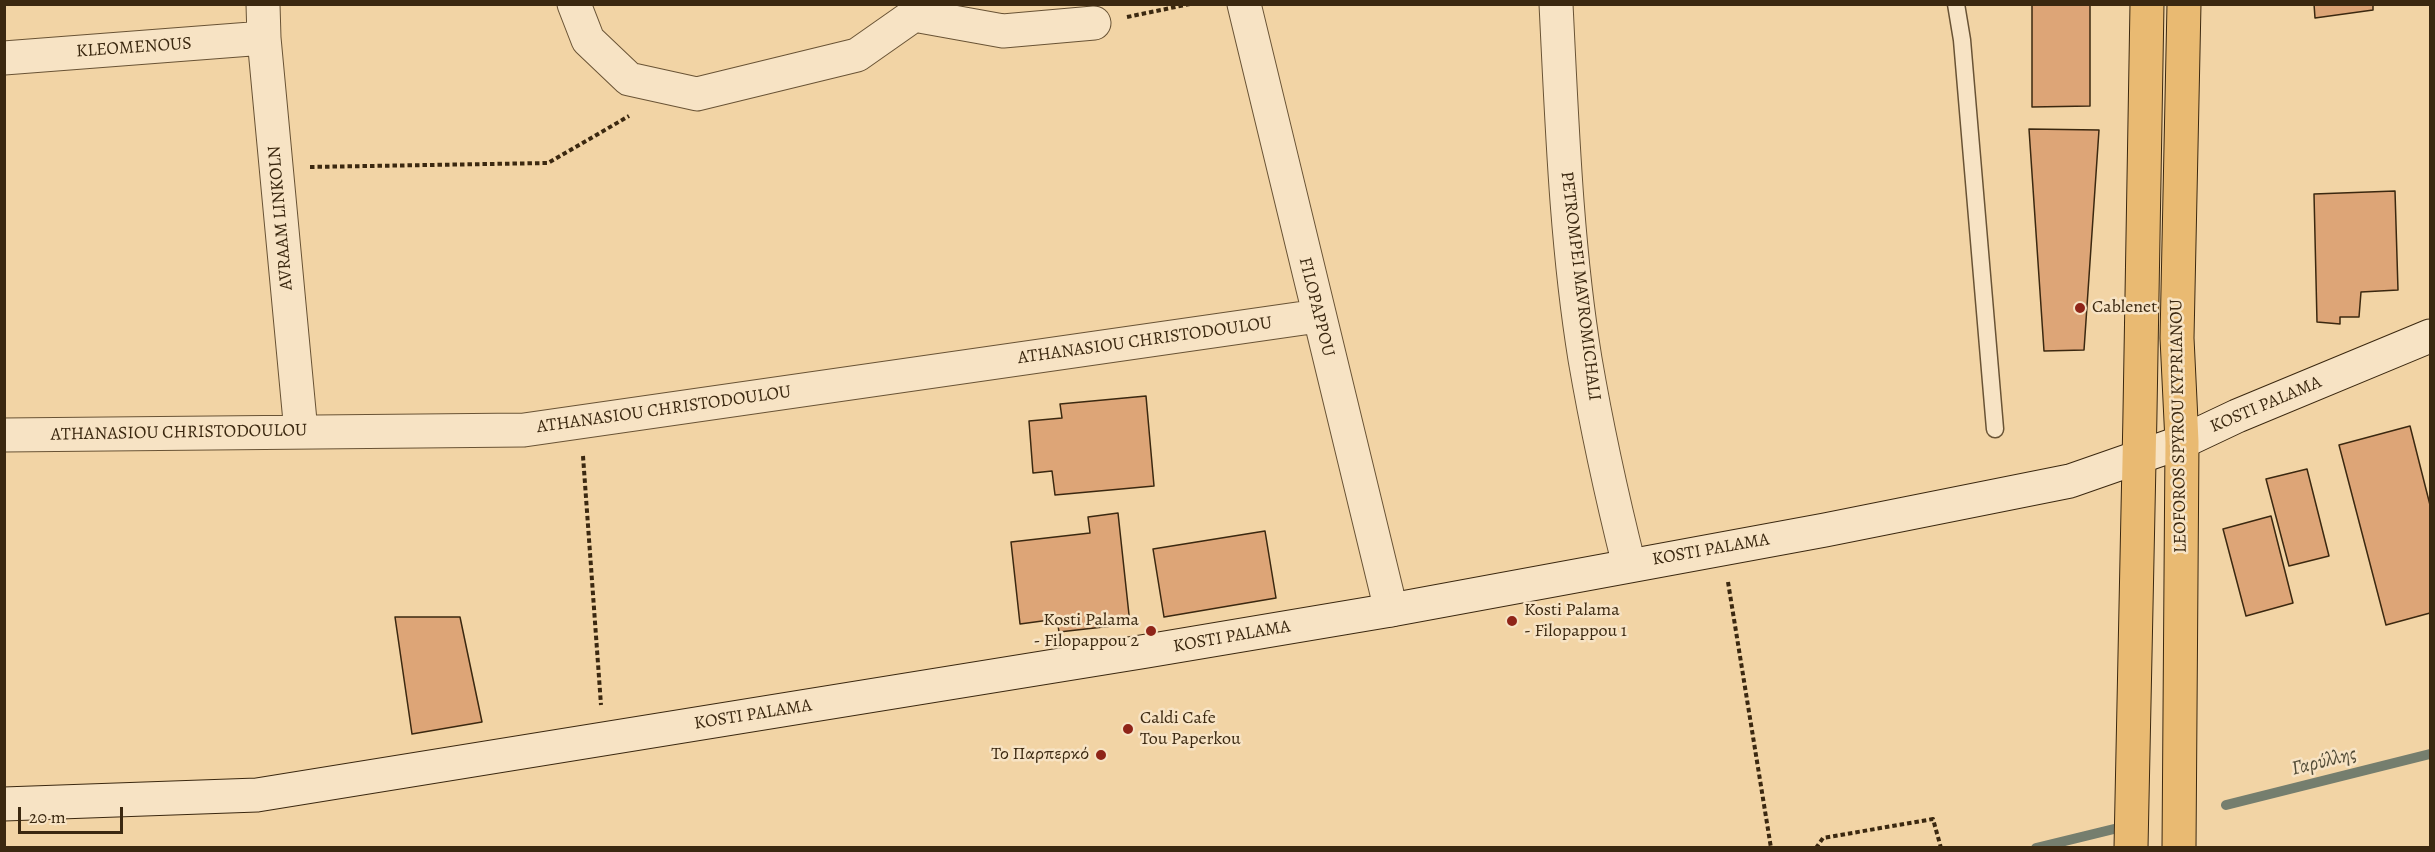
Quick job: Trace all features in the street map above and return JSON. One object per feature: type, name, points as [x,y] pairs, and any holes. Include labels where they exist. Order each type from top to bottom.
[{"type":"main road","name":"LEOFOROS SPYROU KYPRIANOU","points":[[2131,848],[2141,456],[2140,344],[2147,4]]},
{"type":"main road","name":"LEOFOROS SPYROU KYPRIANOU","points":[[2179,848],[2182,442],[2177,338],[2184,4]]},
{"type":"street","name":"AVRAAM LINKOLN","points":[[263,4],[264,38],[301,432]]},
{"type":"street","points":[[574,4],[588,40],[629,79],[697,94],[856,55],[916,10],[1003,31],[1094,23]]},
{"type":"street","name":"FILOPAPPOU","points":[[1244,4],[1391,610]]},
{"type":"street","name":"PETROMPEI MAVROMICHALI","points":[[1556,4],[1566,196],[1585,358],[1612,498],[1629,565]]},
{"type":"street","name":"KLEOMENOUS","points":[[4,57],[264,38]]},
{"type":"street","name":"ATHANASIOU CHRISTODOULOU","points":[[4,435],[524,430],[1318,316]]},
{"type":"street","name":"KOSTI PALAMA","points":[[4,804],[256,795],[1391,610],[1825,530],[2070,481],[2182,442],[2237,416],[2430,336]]},
{"type":"lane","points":[[1956,4],[1962,40],[1995,429]]},
{"type":"path","points":[[1094,23],[1190,4]]},
{"type":"path","points":[[276,168],[548,163],[632,114],[655,84]]},
{"type":"path","points":[[580,422],[604,739]]},
{"type":"path","points":[[1723,547],[1771,848]]},
{"type":"path","points":[[1816,848],[1823,838],[1933,819],[1941,848]]},
{"type":"building","points":[[2032,4],[2090,4],[2090,106],[2032,107]]},
{"type":"building","points":[[2314,4],[2373,4],[2373,10],[2315,18]]},
{"type":"building","points":[[2029,129],[2099,130],[2084,350],[2044,351]]},
{"type":"building","points":[[2395,191],[2398,290],[2361,292],[2359,317],[2340,317],[2340,324],[2317,322],[2314,194]]},
{"type":"building","points":[[1146,396],[1154,486],[1055,495],[1052,471],[1033,473],[1029,421],[1062,418],[1060,404]]},
{"type":"building","points":[[2410,426],[2430,505],[2430,613],[2386,625],[2339,445]]},
{"type":"building","points":[[2307,469],[2329,556],[2289,566],[2266,479]]},
{"type":"building","points":[[1118,513],[1130,624],[1059,632],[1057,619],[1020,624],[1011,542],[1090,533],[1088,517]]},
{"type":"building","points":[[2271,516],[2293,603],[2246,616],[2223,529]]},
{"type":"building","points":[[1265,531],[1276,598],[1164,617],[1153,549]]},
{"type":"building","points":[[395,617],[460,617],[482,722],[412,734]]},
{"type":"waterway","name":"Γαρύλλης","points":[[2226,805],[2430,754]]},
{"type":"waterway","name":"Γαρύλλης","points":[[2036,848],[2114,829]]},
{"type":"place","name":"Cablenet","points":[[2080,308]]},
{"type":"place","name":"Kosti Palama - Filopappou 1","points":[[1512,621]]},
{"type":"place","name":"Kosti Palama - Filopappou 2","points":[[1151,631]]},
{"type":"place","name":"Caldi Cafe Tou Paperkou","points":[[1128,729]]},
{"type":"place","name":"Το Παρπερκό","points":[[1101,755]]}]
